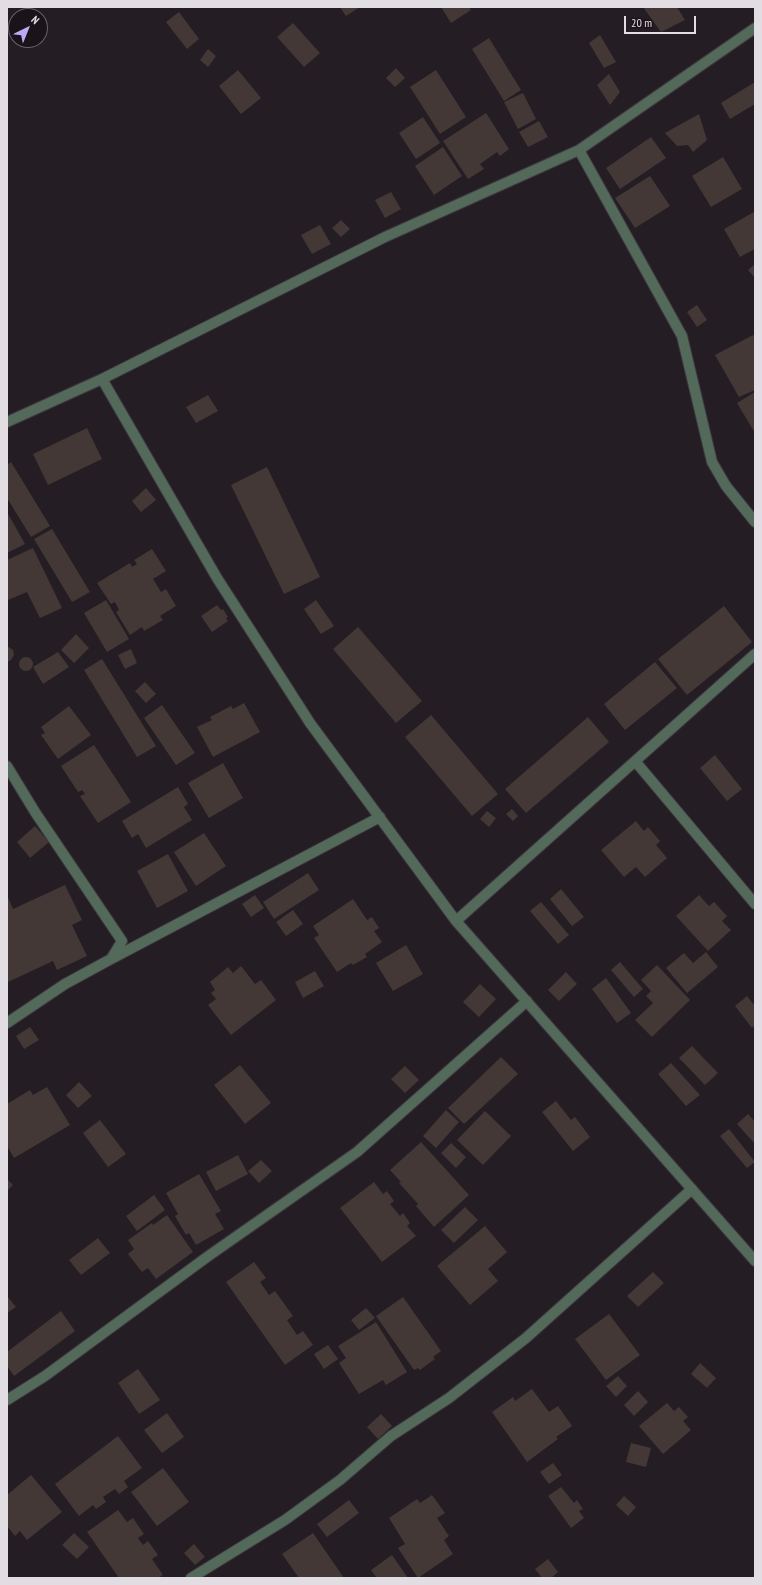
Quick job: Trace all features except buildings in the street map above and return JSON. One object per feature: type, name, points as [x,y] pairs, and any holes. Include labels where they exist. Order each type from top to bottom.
[{"type":"street","points":[[7,422],[102,379],[385,238],[579,150],[755,28]]},
{"type":"street","points":[[579,150],[682,336],[712,462],[726,486],[755,522]]},
{"type":"street","points":[[102,379],[217,578],[310,723],[456,921],[755,1261]]},
{"type":"street","points":[[456,921],[755,654]]},
{"type":"street","points":[[636,761],[755,904]]},
{"type":"street","points":[[7,766],[122,941],[112,959]]},
{"type":"street","points":[[7,1023],[66,984],[380,818]]},
{"type":"street","points":[[7,1400],[45,1376],[201,1261],[357,1152],[527,1001]]},
{"type":"street","points":[[191,1578],[285,1520],[340,1480],[392,1436],[455,1393],[526,1338],[692,1189]]}]
